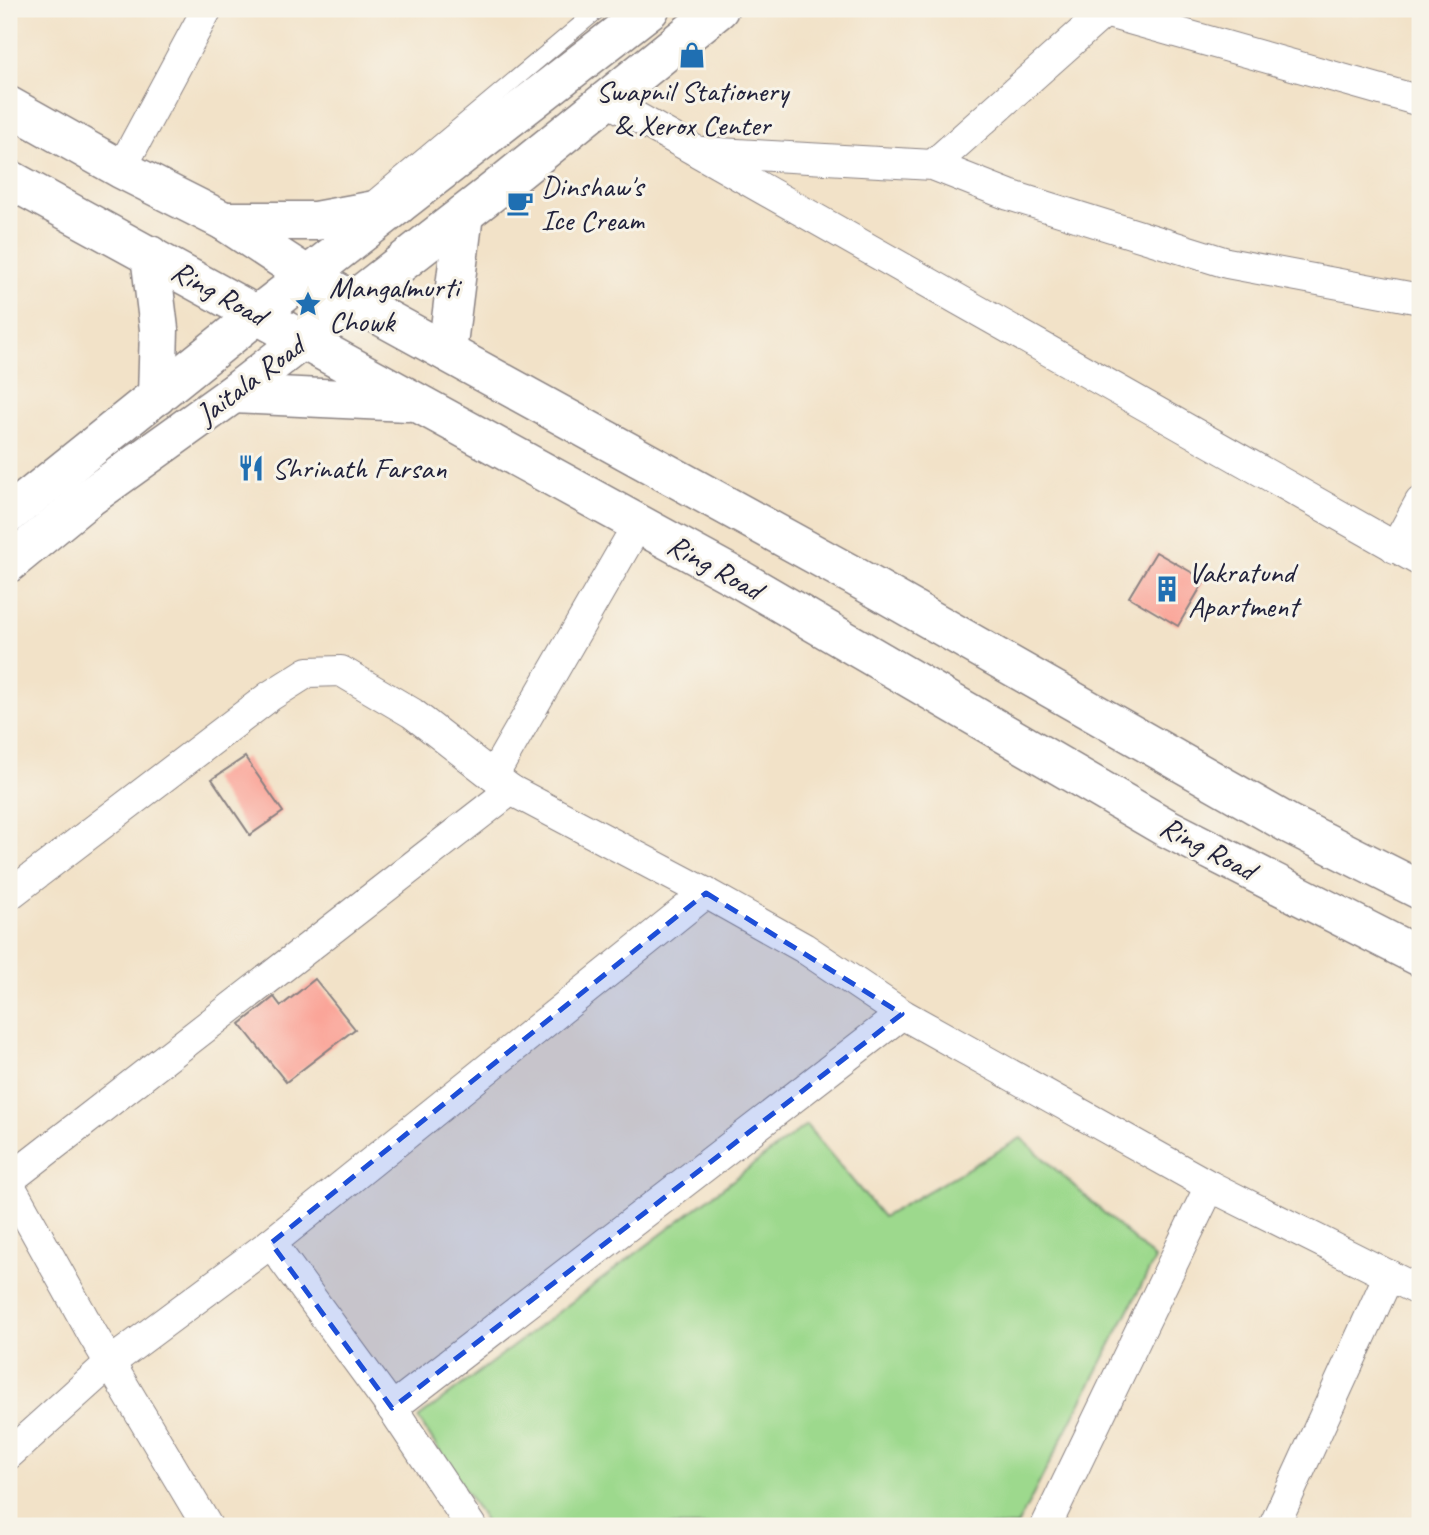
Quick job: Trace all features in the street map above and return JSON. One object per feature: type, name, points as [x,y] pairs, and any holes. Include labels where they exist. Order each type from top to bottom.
[{"type":"main road","name":"Jaitala Road","points":[[9,514],[258,314],[650,9]]},
{"type":"main road","name":"Jaitala Road","points":[[9,564],[87,499],[304,340],[719,9]]},
{"type":"main road","points":[[9,106],[121,169],[225,221],[308,276],[854,576],[1289,824],[1420,890]]},
{"type":"main road","name":"Ring Road","points":[[13,187],[150,255],[753,587],[1165,827],[1420,957]]},
{"type":"main road","points":[[225,221],[315,221],[397,206]]},
{"type":"main road","points":[[447,352],[464,214]]},
{"type":"main road","points":[[150,255],[159,329],[157,396]]},
{"type":"main road","points":[[233,394],[417,402]]},
{"type":"street","points":[[121,169],[207,9]]},
{"type":"street","points":[[933,165],[1107,10],[1420,101]]},
{"type":"street","points":[[606,100],[1408,555],[1420,502]]},
{"type":"street","points":[[696,152],[933,165],[1009,195],[1227,263],[1420,299]]},
{"type":"street","points":[[207,1526],[110,1363],[9,1182],[502,783],[638,524]]},
{"type":"street","points":[[9,895],[270,696],[308,672],[341,671],[412,713],[502,783],[706,892],[804,948],[902,1014],[1210,1186],[1420,1291]]},
{"type":"street","points":[[9,1454],[110,1363],[271,1243],[706,892]]},
{"type":"street","points":[[392,1408],[902,1014]]},
{"type":"street","points":[[1046,1526],[1210,1186]]},
{"type":"street","points":[[271,1243],[392,1408],[471,1526]]},
{"type":"street","points":[[1273,1526],[1389,1275]]},
{"type":"lane","points":[[354,214],[599,9]]},
{"type":"highlighted area","points":[[706,893],[902,1014],[392,1408],[271,1243]]},
{"type":"green space","points":[[806,1125],[883,1217],[1021,1138],[1155,1259],[1017,1526],[488,1526],[418,1418]]},
{"type":"building","name":"Vakratund Apartment","points":[[1156,552],[1205,580],[1178,626],[1129,597]]},
{"type":"building","points":[[245,757],[283,812],[250,835],[212,779]]},
{"type":"building","points":[[315,979],[355,1029],[286,1082],[240,1024],[274,997],[281,1006]]},
{"type":"place","name":"Swapnil Stationery & Xerox Center","points":[[692,55]]},
{"type":"place","name":"Dinshaw's Ice Cream","points":[[520,203]]},
{"type":"place","name":"Mangalmurti Chowk","points":[[308,304]]},
{"type":"place","name":"Shrinath Farsan","points":[[251,468]]},
{"type":"place","name":"Vakratund Apartment","points":[[1167,589]]}]
